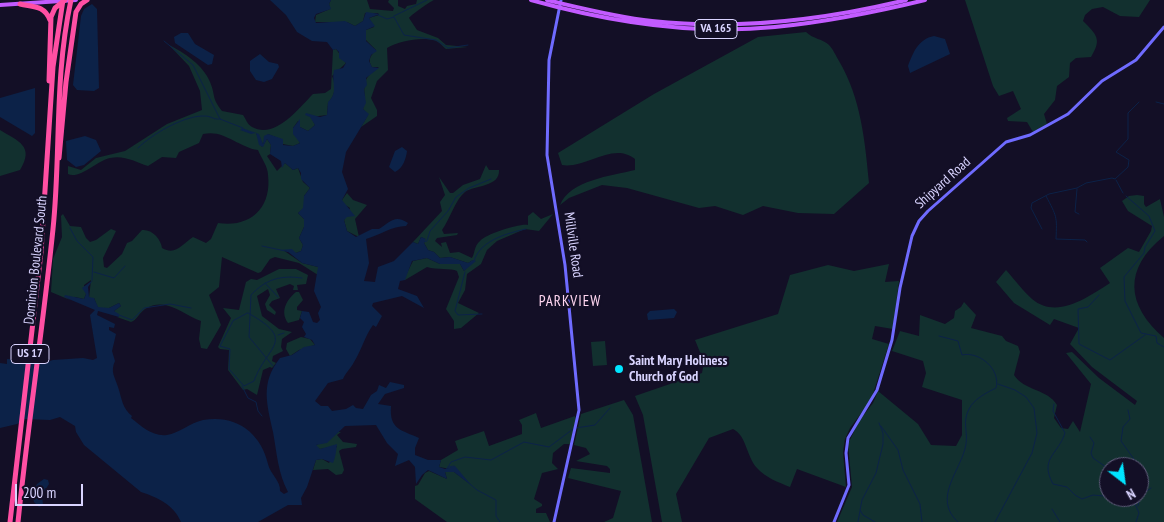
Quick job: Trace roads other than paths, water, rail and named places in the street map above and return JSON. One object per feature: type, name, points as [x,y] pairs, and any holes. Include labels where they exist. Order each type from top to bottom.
[{"type":"highway","points":[[56,185],[73,29],[77,10],[87,0]]},
{"type":"highway","name":"Dominion Boulevard South","points":[[10,522],[38,281],[47,185],[48,133],[58,24],[66,1]]},
{"type":"highway","name":"Dominion Boulevard South","points":[[18,522],[53,228],[56,185],[57,101],[66,1]]},
{"type":"highway","points":[[48,133],[51,25],[53,12],[66,1],[73,10],[73,29]]},
{"type":"highway","points":[[20,4],[41,8],[47,14],[51,25]]},
{"type":"main road","points":[[0,5],[76,0]]},
{"type":"main road","name":"VA 165","points":[[531,0],[652,21],[721,24],[810,18],[906,0]]},
{"type":"main road","name":"VA 165","points":[[547,0],[670,27],[774,28],[824,21],[925,0]]},
{"type":"street","name":"Millville Road","points":[[554,522],[579,410],[565,265],[547,155],[549,60],[560,4]]},
{"type":"street","name":"Shipyard Road","points":[[834,522],[849,485],[846,453],[848,438],[877,390],[893,335],[902,280],[912,236],[922,217],[1004,143],[1030,135],[1068,114],[1102,81],[1140,57],[1164,27]]},
{"type":"water","points":[[270,0],[331,0],[329,4],[331,9],[316,14],[314,18],[316,23],[345,21],[355,26],[363,21],[366,12],[380,14],[369,18],[375,26],[366,30],[366,41],[377,51],[371,55],[369,61],[372,67],[379,68],[366,78],[367,85],[364,89],[366,103],[363,109],[369,114],[346,152],[342,172],[348,189],[342,200],[355,216],[347,217],[344,220],[347,231],[356,237],[372,229],[379,229],[396,219],[408,223],[406,226],[391,229],[366,239],[369,263],[364,281],[375,282],[378,267],[394,261],[413,242],[418,244],[421,237],[426,239],[424,243],[428,250],[434,252],[440,258],[450,257],[468,263],[473,260],[476,261],[464,271],[460,264],[440,264],[427,258],[412,261],[405,280],[400,281],[398,289],[417,296],[424,308],[402,296],[373,303],[372,306],[382,316],[376,327],[373,325],[370,329],[357,357],[343,379],[328,383],[315,401],[321,406],[328,406],[332,411],[346,409],[353,405],[356,408],[363,409],[371,395],[377,391],[379,385],[386,388],[390,382],[404,385],[404,388],[385,394],[378,404],[391,406],[394,425],[402,431],[419,438],[415,448],[415,455],[428,460],[441,460],[439,467],[445,469],[455,466],[472,486],[454,472],[445,472],[447,479],[428,470],[416,484],[415,467],[409,460],[395,466],[398,454],[387,443],[376,425],[345,426],[327,443],[316,445],[320,449],[337,444],[333,463],[322,459],[316,460],[307,487],[301,498],[302,505],[288,505],[258,522],[181,522],[169,506],[153,496],[141,492],[84,445],[76,432],[75,426],[60,417],[50,420],[25,419],[17,424],[0,428],[0,363],[7,364],[7,359],[23,360],[38,365],[53,360],[83,358],[93,360],[97,358],[90,315],[95,310],[64,297],[65,295],[84,299],[86,294],[82,288],[93,280],[88,287],[89,297],[94,298],[98,307],[109,308],[119,303],[121,306],[114,311],[119,314],[119,317],[98,311],[97,315],[115,324],[114,328],[109,327],[109,330],[116,334],[112,351],[115,361],[113,371],[123,403],[126,410],[132,416],[131,418],[148,430],[162,435],[171,434],[203,420],[226,420],[236,423],[245,428],[260,443],[269,468],[279,484],[280,491],[284,494],[288,492],[278,463],[267,403],[267,385],[274,367],[280,358],[292,355],[304,347],[315,345],[312,340],[304,337],[306,334],[302,327],[304,322],[300,318],[302,311],[309,312],[313,322],[317,323],[320,320],[318,313],[321,307],[314,291],[318,267],[302,263],[287,251],[280,250],[292,249],[296,253],[301,251],[303,245],[299,238],[304,227],[304,219],[298,213],[303,208],[304,196],[310,188],[301,179],[301,173],[298,168],[293,170],[285,163],[282,168],[281,161],[270,154],[271,145],[267,139],[263,147],[259,145],[256,133],[251,134],[240,130],[242,128],[259,134],[263,144],[264,136],[268,134],[283,139],[283,145],[293,146],[300,143],[293,134],[293,128],[300,119],[300,127],[308,131],[315,125],[310,117],[305,115],[306,113],[320,117],[327,115],[328,102],[334,91],[334,70],[343,68],[346,63],[339,58],[339,52],[336,49],[333,50],[327,42],[312,41],[297,32],[286,15]]},
{"type":"water","points":[[92,4],[97,9],[99,88],[94,91],[77,90],[73,85],[81,16],[84,9]]},
{"type":"water","points":[[181,33],[188,33],[195,44],[214,55],[212,64],[208,65],[175,43],[174,37]]},
{"type":"water","points":[[934,36],[945,39],[950,54],[910,73],[908,66],[917,47],[924,40]]},
{"type":"water","points":[[260,54],[269,62],[278,64],[279,67],[272,79],[264,82],[256,80],[250,71],[250,61]]},
{"type":"water","points":[[35,88],[35,133],[32,136],[0,117],[0,98]]},
{"type":"water","points":[[85,136],[96,140],[101,151],[84,165],[76,167],[67,160],[66,141]]},
{"type":"water","points":[[402,147],[407,151],[406,157],[402,166],[395,172],[389,167],[395,151]]},
{"type":"water","points":[[674,309],[677,312],[674,318],[648,320],[647,314],[650,311]]},
{"type":"water","points":[[44,479],[48,480],[49,484],[42,495],[43,505],[39,507],[34,502],[32,494],[37,484]]},
{"type":"waterway","points":[[394,16],[427,0]]},
{"type":"waterway","points":[[378,15],[387,19],[394,17],[404,35],[436,40],[448,48],[468,45]]},
{"type":"waterway","points":[[164,41],[193,65],[220,119],[243,128]]},
{"type":"waterway","points":[[1042,229],[1031,208],[1032,203],[1049,194],[1077,188],[1086,183],[1115,179],[1128,167],[1129,160],[1116,152],[1128,139],[1128,113],[1139,102]]},
{"type":"waterway","points":[[1156,102],[1164,104]]},
{"type":"waterway","points":[[138,148],[160,131],[179,122],[205,116],[220,119]]},
{"type":"waterway","points":[[424,242],[427,241],[430,231],[448,211],[456,197],[469,188],[491,179]]},
{"type":"waterway","points":[[1116,180],[1123,193]]},
{"type":"waterway","points":[[1077,189],[1075,212],[1079,214]]},
{"type":"waterway","points":[[1046,196],[1056,217],[1056,239],[1085,240],[1087,242]]},
{"type":"waterway","points":[[1126,196],[1149,216],[1155,231],[1145,247],[1144,253],[1124,277],[1125,301],[1141,333],[1156,336],[1157,343],[1164,347]]},
{"type":"waterway","points":[[70,228],[77,241],[93,257],[92,280]]},
{"type":"waterway","points":[[474,261],[477,254],[488,243],[503,235],[526,229]]},
{"type":"waterway","points":[[262,246],[290,252]]},
{"type":"waterway","points":[[94,272],[114,278],[125,266]]},
{"type":"waterway","points":[[465,272],[455,311],[458,315],[482,314]]},
{"type":"waterway","points":[[273,366],[249,337],[251,295],[262,285],[274,279],[287,277],[302,278]]},
{"type":"waterway","points":[[265,283],[278,297]]},
{"type":"waterway","points":[[1099,295],[1088,307],[1078,309],[1079,344],[1110,360],[1145,335]]},
{"type":"waterway","points":[[119,315],[132,320],[144,308],[170,304],[191,308]]},
{"type":"waterway","points":[[248,313],[272,330],[275,344],[254,381],[244,386],[229,369],[230,349],[220,346],[233,321],[248,313]]},
{"type":"waterway","points":[[278,335],[284,333]]},
{"type":"waterway","points":[[939,336],[958,341],[962,355],[969,354],[982,359],[992,368],[997,381],[996,388],[977,399],[971,405],[967,414],[966,444],[950,484],[947,503],[950,513],[958,522]]},
{"type":"waterway","points":[[995,522],[1032,453],[1037,433],[1034,408],[1026,397],[1015,390],[998,384]]},
{"type":"waterway","points":[[242,386],[248,398],[256,402],[258,411],[262,416]]},
{"type":"waterway","points":[[1054,404],[1053,411],[1065,433],[1049,462],[1049,475],[1053,484],[1067,487],[1082,499],[1093,495],[1099,496]]},
{"type":"waterway","points":[[576,428],[595,425],[610,408]]},
{"type":"waterway","points":[[1128,410],[1130,419],[1123,427],[1121,441],[1132,457]]},
{"type":"waterway","points":[[875,522],[863,515],[860,510],[862,500],[876,473],[883,444],[883,433],[879,423]]},
{"type":"waterway","points":[[881,426],[898,450],[903,470],[920,504],[922,522]]},
{"type":"waterway","points":[[448,467],[451,462],[465,457],[491,460],[524,442],[549,447],[573,429]]},
{"type":"waterway","points":[[1090,437],[1094,443],[1091,453],[1093,458],[1099,462]]},
{"type":"waterway","points":[[446,470],[448,467],[454,466]]},
{"type":"waterway","points":[[470,484],[496,500],[496,516],[500,522]]},
{"type":"waterway","points":[[1136,507],[1139,513],[1136,522]]},
{"type":"waterway","points":[[1052,509],[1060,522]]},
{"type":"waterway","points":[[858,522],[860,511]]},
{"type":"place","name":"Saint Mary Holiness Church of God","points":[[619,369]]},
{"type":"district","name":"PARKVIEW","points":[[570,302]]}]
